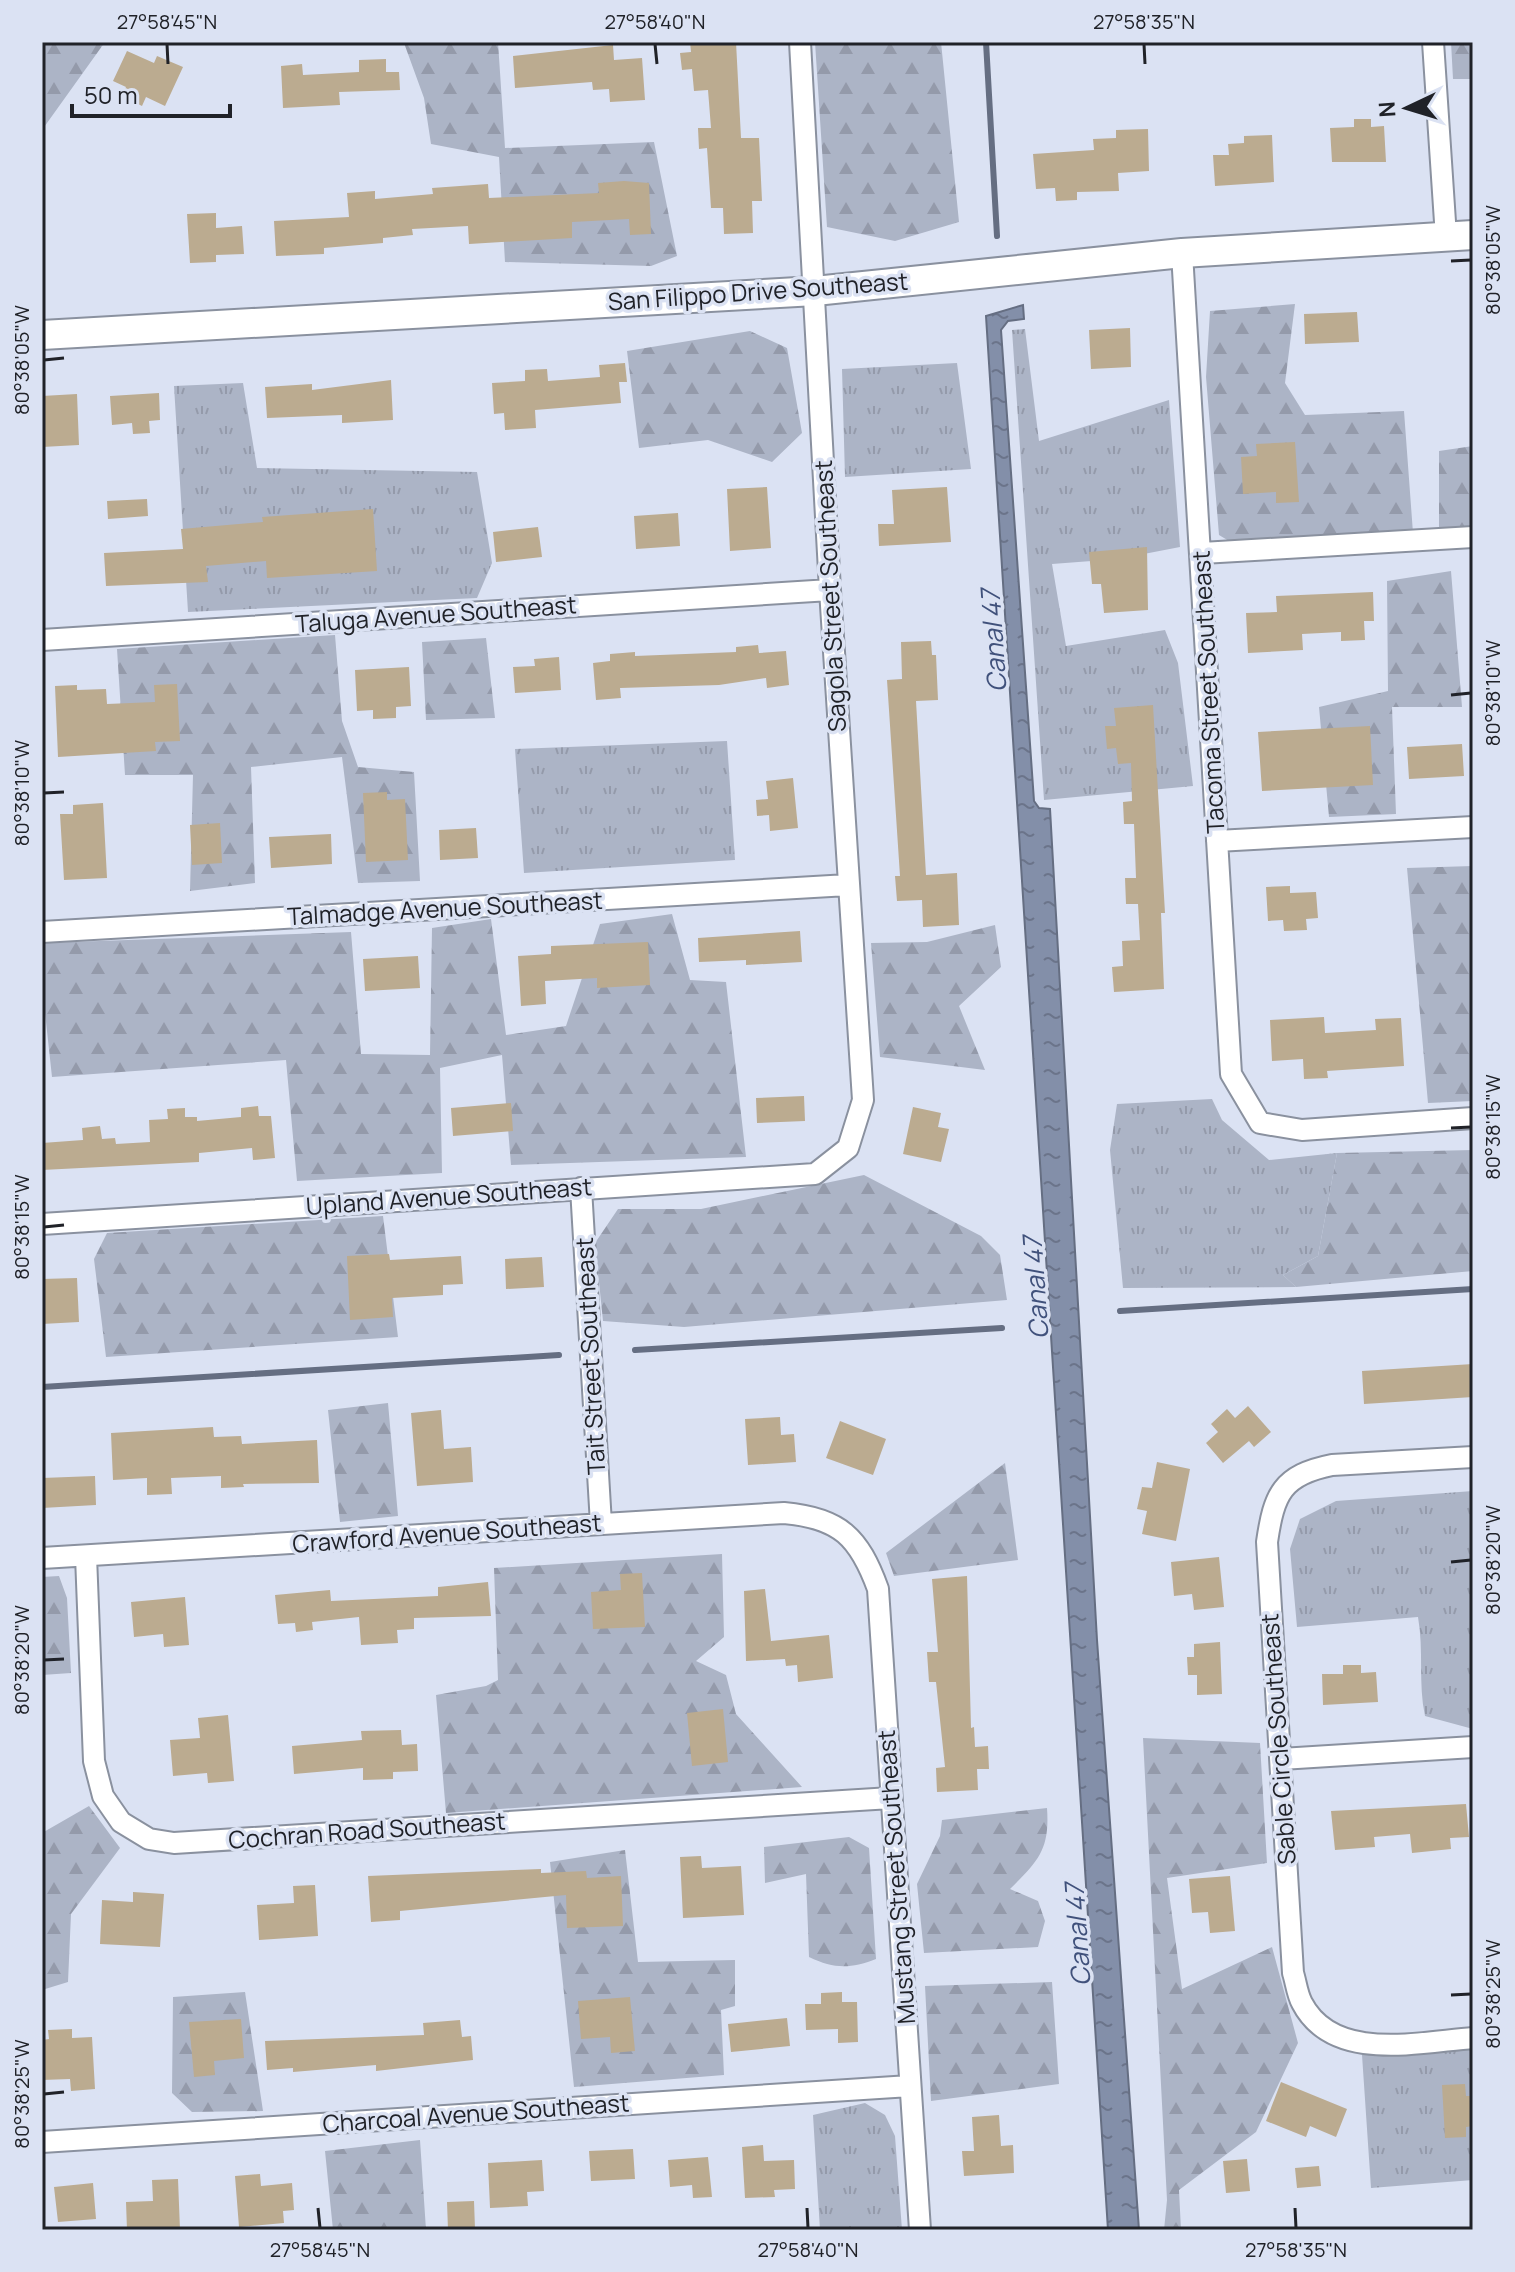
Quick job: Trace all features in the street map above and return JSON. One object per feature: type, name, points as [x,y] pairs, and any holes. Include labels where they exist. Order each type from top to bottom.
[{"type":"street","name":"Sagola Street Southeast","points":[[800,42],[830,590],[863,1100],[848,1148]]},
{"type":"street","points":[[1433,42],[1460,236]]},
{"type":"street","name":"San Filippo Drive Southeast","points":[[42,335],[815,291],[1182,253],[1460,236]]},
{"type":"street","name":"Tacoma Street Southeast","points":[[1182,253],[1231,1074],[1260,1123],[1302,1130],[1473,1118]]},
{"type":"street","points":[[1202,553],[1473,537]]},
{"type":"street","name":"Taluga Avenue Southeast","points":[[42,640],[830,590]]},
{"type":"street","points":[[1217,841],[1473,827]]},
{"type":"street","name":"Talmadge Avenue Southeast","points":[[42,932],[848,885]]},
{"type":"street","name":"Upland Avenue Southeast","points":[[42,1224],[815,1174],[848,1148]]},
{"type":"street","name":"Tait Street Southeast","points":[[581,1188],[601,1524]]},
{"type":"street","name":"Sable Circle Southeast","points":[[1473,1457],[1332,1465],[1309,1470],[1285,1484],[1272,1507],[1267,1542],[1293,1973],[1302,2003],[1319,2026],[1342,2039],[1373,2044],[1473,2038]]},
{"type":"street","name":"Crawford Avenue Southeast","points":[[42,1558],[784,1513],[816,1516],[847,1533]]},
{"type":"street","name":"Mustang Street Southeast","points":[[847,1533],[865,1555],[878,1589],[920,2230]]},
{"type":"street","name":"Cochran Road Southeast","points":[[86,1556],[94,1761],[103,1796],[121,1822],[149,1839],[174,1843],[891,1798]]},
{"type":"street","points":[[1281,1759],[1473,1747]]},
{"type":"street","name":"Charcoal Avenue Southeast","points":[[42,2142],[910,2086]]},
{"type":"green space","points":[[42,42],[105,42],[42,130]]},
{"type":"green space","points":[[498,42],[505,148],[654,142],[677,256],[651,266],[505,262],[499,157],[431,144],[424,98],[404,43]]},
{"type":"green space","points":[[815,42],[941,42],[959,222],[895,241],[827,227]]},
{"type":"green space","points":[[1451,42],[1473,42],[1473,79],[1453,79]]},
{"type":"green space","points":[[1295,304],[1285,383],[1305,415],[1404,411],[1413,533],[1234,544],[1219,535],[1206,377],[1210,311]]},
{"type":"green space","points":[[1025,329],[1039,441],[1169,400],[1180,547],[1118,559],[1052,564],[1066,646],[1165,630],[1178,663],[1193,786],[1044,800],[1012,330]]},
{"type":"green space","points":[[750,331],[787,348],[802,433],[772,462],[708,440],[639,448],[627,351]]},
{"type":"green space","points":[[957,363],[971,469],[845,477],[842,369]]},
{"type":"green space","points":[[243,383],[257,468],[477,472],[492,563],[477,598],[188,612],[174,386]]},
{"type":"green space","points":[[1473,446],[1473,527],[1439,529],[1439,451]]},
{"type":"green space","points":[[1451,571],[1462,707],[1392,707],[1396,814],[1329,817],[1319,707],[1388,691],[1387,581]]},
{"type":"green space","points":[[335,635],[342,721],[358,767],[414,772],[420,881],[358,883],[342,757],[251,767],[255,883],[190,891],[193,775],[125,775],[117,649]]},
{"type":"green space","points":[[486,638],[495,718],[426,720],[422,642]]},
{"type":"green space","points":[[727,741],[735,860],[524,873],[515,749]]},
{"type":"green space","points":[[1473,866],[1473,1101],[1428,1103],[1407,868]]},
{"type":"green space","points":[[672,914],[690,980],[726,982],[746,1157],[511,1165],[502,1055],[440,1068],[442,1173],[297,1181],[286,1060],[52,1077],[42,985],[42,943],[351,932],[361,1054],[430,1055],[432,928],[491,919],[506,1035],[566,1026],[600,924]]},
{"type":"green space","points":[[995,925],[1001,967],[959,1006],[985,1070],[880,1057],[871,943],[927,942]]},
{"type":"green space","points":[[1212,1099],[1222,1120],[1269,1160],[1337,1153],[1318,1256],[1283,1275],[1296,1287],[1123,1288],[1110,1150],[1117,1104]]},
{"type":"green space","points":[[1473,1150],[1473,1271],[1296,1287],[1283,1275],[1318,1256],[1337,1153]]},
{"type":"green space","points":[[864,1175],[981,1236],[1000,1255],[1007,1300],[684,1327],[603,1321],[595,1243],[618,1209],[701,1209]]},
{"type":"green space","points":[[383,1216],[398,1337],[106,1357],[94,1259],[107,1233]]},
{"type":"green space","points":[[388,1403],[398,1516],[340,1522],[328,1410]]},
{"type":"green space","points":[[1005,1463],[1018,1560],[894,1576],[886,1553]]},
{"type":"green space","points":[[1473,1491],[1473,1729],[1425,1716],[1418,1617],[1297,1627],[1290,1549],[1300,1519],[1336,1501]]},
{"type":"green space","points":[[722,1554],[724,1637],[696,1661],[726,1675],[736,1714],[802,1787],[446,1813],[436,1695],[486,1686],[498,1680],[494,1568]]},
{"type":"green space","points":[[59,1576],[67,1598],[71,1673],[42,1675],[42,1577]]},
{"type":"green space","points":[[1143,1738],[1260,1743],[1267,1863],[1167,1878],[1182,1989],[1272,1947],[1298,2043],[1256,2132],[1179,2190],[1181,2230],[1164,2230],[1167,2200]]},
{"type":"green space","points":[[89,1806],[120,1848],[71,1914],[68,1982],[42,1990],[42,1833]]},
{"type":"green space","points":[[1047,1808],[1046,1834],[1040,1854],[1010,1889],[1038,1901],[1045,1921],[1038,1947],[924,1953],[917,1884],[940,1836],[942,1820]]},
{"type":"green space","points":[[849,1837],[869,1848],[876,1959],[842,1966],[809,1957],[806,1874],[765,1883],[764,1847]]},
{"type":"green space","points":[[625,1850],[638,1962],[735,1960],[735,2006],[721,2010],[724,2075],[574,2087],[550,1862]]},
{"type":"green space","points":[[1052,1982],[1059,2084],[931,2101],[925,1986]]},
{"type":"green space","points":[[245,1992],[263,2111],[192,2112],[172,2093],[173,1997]]},
{"type":"green space","points":[[1473,2049],[1473,2180],[1371,2188],[1362,2055]]},
{"type":"green space","points":[[865,2103],[885,2115],[895,2136],[902,2230],[820,2230],[813,2115]]},
{"type":"green space","points":[[420,2140],[426,2230],[333,2230],[325,2151]]},
{"type":"water","points":[[1023,305],[1024,319],[1008,321],[1001,330],[1034,801],[1039,808],[1050,809],[1097,1640],[1139,2230],[1108,2230],[986,316]]},
{"type":"building","points":[[690,42],[736,42],[741,138],[759,138],[762,201],[752,201],[753,233],[724,234],[723,208],[711,208],[707,148],[699,149],[698,128],[711,128],[708,90],[694,91],[692,69],[682,70],[680,53],[691,52]]},
{"type":"building","points":[[613,45],[614,60],[642,58],[645,100],[610,102],[609,89],[593,90],[592,82],[515,88],[513,56]]},
{"type":"building","points":[[127,51],[154,63],[157,56],[183,67],[165,106],[146,97],[142,106],[122,96],[126,87],[113,81]]},
{"type":"building","points":[[386,59],[386,72],[399,72],[400,90],[339,92],[340,105],[283,108],[281,66],[302,64],[303,75],[359,72],[359,60]]},
{"type":"building","points":[[1354,119],[1371,119],[1371,127],[1384,126],[1386,162],[1332,162],[1330,128],[1354,127]]},
{"type":"building","points":[[1148,129],[1149,171],[1118,173],[1119,191],[1077,192],[1077,200],[1056,201],[1055,188],[1036,189],[1033,154],[1094,150],[1093,139],[1116,138],[1116,130]]},
{"type":"building","points":[[1272,135],[1274,182],[1215,186],[1213,155],[1229,155],[1228,144],[1244,143],[1244,136]]},
{"type":"building","points":[[598,183],[649,183],[651,234],[630,235],[629,219],[572,222],[572,238],[469,244],[468,226],[412,229],[413,235],[383,238],[383,243],[324,248],[324,254],[276,256],[274,221],[349,217],[347,193],[375,191],[375,199],[433,194],[432,188],[488,184],[489,198],[599,193]]},
{"type":"building","points":[[216,213],[216,228],[242,226],[244,254],[216,255],[216,262],[190,263],[187,214]]},
{"type":"building","points":[[1357,312],[1359,342],[1305,344],[1304,314]]},
{"type":"building","points":[[1130,328],[1131,367],[1091,369],[1089,330]]},
{"type":"building","points":[[625,363],[627,382],[619,382],[621,403],[535,410],[536,428],[505,430],[504,413],[494,414],[492,383],[525,381],[525,370],[547,369],[548,381],[600,377],[599,365]]},
{"type":"building","points":[[391,380],[393,420],[342,423],[342,415],[267,418],[265,387],[312,384],[312,390]]},
{"type":"building","points":[[159,393],[160,420],[149,421],[150,433],[133,434],[132,423],[112,425],[110,396]]},
{"type":"building","points":[[77,394],[79,445],[42,447],[42,396]]},
{"type":"building","points":[[1295,442],[1299,502],[1276,503],[1276,492],[1243,494],[1241,457],[1257,456],[1256,444]]},
{"type":"building","points":[[767,487],[771,548],[730,551],[727,489]]},
{"type":"building","points":[[947,487],[951,542],[879,546],[878,524],[894,524],[892,490]]},
{"type":"building","points":[[147,499],[148,516],[108,519],[107,501]]},
{"type":"building","points":[[373,509],[377,571],[267,578],[266,561],[206,566],[208,582],[106,586],[104,553],[183,549],[181,529],[263,522],[262,517]]},
{"type":"building","points":[[678,513],[680,546],[636,549],[634,516]]},
{"type":"building","points":[[538,527],[542,557],[496,562],[493,532]]},
{"type":"building","points":[[1147,547],[1148,610],[1104,613],[1101,584],[1092,584],[1089,552]]},
{"type":"building","points":[[1373,592],[1374,621],[1364,621],[1365,640],[1341,641],[1341,632],[1302,634],[1303,650],[1248,653],[1246,613],[1277,612],[1276,596]]},
{"type":"building","points":[[931,641],[932,655],[936,655],[938,700],[916,701],[926,875],[957,873],[959,925],[923,927],[922,900],[897,901],[895,876],[900,876],[887,680],[902,679],[901,642]]},
{"type":"building","points":[[758,645],[759,653],[786,651],[789,685],[767,688],[766,678],[719,685],[620,688],[621,698],[596,700],[593,663],[610,661],[610,654],[736,652],[736,647]]},
{"type":"building","points":[[559,657],[561,690],[515,693],[513,667],[535,666],[534,659]]},
{"type":"building","points":[[409,667],[411,706],[396,707],[396,718],[373,719],[373,710],[357,711],[355,670]]},
{"type":"building","points":[[177,684],[180,741],[155,742],[156,751],[58,757],[55,686],[77,685],[77,690],[106,689],[107,704],[155,702],[154,685]]},
{"type":"building","points":[[1153,705],[1165,913],[1161,913],[1164,989],[1114,992],[1112,967],[1123,966],[1122,941],[1140,940],[1138,904],[1126,904],[1125,878],[1136,878],[1134,824],[1124,824],[1123,802],[1132,801],[1131,763],[1118,764],[1116,748],[1107,749],[1105,726],[1116,726],[1114,708]]},
{"type":"building","points":[[1370,726],[1373,785],[1262,791],[1258,732]]},
{"type":"building","points":[[1462,744],[1464,776],[1409,779],[1407,747]]},
{"type":"building","points":[[793,778],[798,828],[770,831],[769,815],[757,816],[756,800],[768,799],[766,781]]},
{"type":"building","points":[[387,792],[387,800],[405,799],[408,860],[366,862],[363,793]]},
{"type":"building","points":[[103,803],[107,878],[64,880],[60,814],[73,814],[73,805]]},
{"type":"building","points":[[220,823],[222,863],[192,865],[190,825]]},
{"type":"building","points":[[476,828],[478,858],[440,860],[439,830]]},
{"type":"building","points":[[331,834],[332,864],[271,868],[269,837]]},
{"type":"building","points":[[1290,886],[1290,893],[1316,892],[1318,918],[1306,919],[1307,930],[1284,931],[1283,920],[1268,921],[1266,887]]},
{"type":"building","points":[[800,931],[802,962],[746,965],[746,960],[699,962],[698,938]]},
{"type":"building","points":[[648,942],[650,985],[597,988],[597,978],[545,981],[546,1004],[521,1006],[518,956],[551,954],[551,946]]},
{"type":"building","points":[[418,956],[420,988],[365,991],[363,959]]},
{"type":"building","points":[[1324,1017],[1325,1033],[1376,1030],[1375,1019],[1401,1018],[1404,1066],[1327,1071],[1328,1078],[1304,1079],[1303,1059],[1272,1061],[1270,1020]]},
{"type":"building","points":[[804,1096],[805,1121],[757,1123],[756,1098]]},
{"type":"building","points":[[511,1103],[513,1131],[453,1136],[451,1108]]},
{"type":"building","points":[[258,1106],[259,1116],[271,1116],[275,1158],[253,1160],[252,1148],[199,1153],[199,1162],[42,1170],[42,1143],[83,1140],[82,1128],[100,1126],[102,1139],[115,1138],[116,1144],[150,1142],[149,1120],[168,1119],[167,1109],[185,1108],[185,1117],[197,1117],[197,1121],[241,1117],[241,1108]]},
{"type":"building","points":[[913,1107],[941,1113],[938,1127],[949,1129],[941,1162],[903,1154]]},
{"type":"building","points":[[389,1254],[390,1260],[461,1256],[463,1284],[443,1285],[443,1295],[392,1298],[393,1317],[350,1320],[347,1256]]},
{"type":"building","points":[[542,1257],[544,1287],[506,1289],[505,1259]]},
{"type":"building","points":[[77,1278],[79,1322],[42,1324],[42,1279]]},
{"type":"building","points":[[1473,1364],[1473,1397],[1364,1404],[1362,1371]]},
{"type":"building","points":[[1248,1406],[1271,1432],[1254,1447],[1249,1441],[1223,1463],[1206,1443],[1218,1432],[1211,1424],[1227,1409],[1235,1418]]},
{"type":"building","points":[[441,1410],[444,1449],[471,1447],[473,1482],[417,1486],[411,1413]]},
{"type":"building","points":[[780,1417],[781,1435],[794,1434],[796,1462],[748,1465],[745,1419]]},
{"type":"building","points":[[840,1421],[886,1439],[873,1475],[826,1458]]},
{"type":"building","points":[[213,1427],[214,1437],[241,1436],[242,1444],[317,1440],[319,1483],[243,1484],[244,1487],[221,1488],[221,1476],[171,1478],[172,1494],[147,1495],[147,1478],[113,1480],[111,1433]]},
{"type":"building","points":[[1157,1462],[1190,1469],[1176,1541],[1142,1534],[1147,1511],[1137,1509],[1142,1487],[1152,1488]]},
{"type":"building","points":[[95,1476],[96,1505],[42,1508],[42,1478]]},
{"type":"building","points":[[1219,1557],[1224,1607],[1194,1610],[1192,1594],[1174,1596],[1171,1562]]},
{"type":"building","points":[[642,1573],[645,1627],[593,1629],[591,1592],[621,1590],[620,1574]]},
{"type":"building","points":[[967,1576],[971,1728],[974,1727],[975,1747],[988,1746],[989,1769],[977,1769],[978,1790],[937,1792],[936,1768],[945,1767],[936,1682],[929,1682],[927,1652],[938,1652],[932,1579]]},
{"type":"building","points":[[488,1582],[491,1616],[414,1618],[414,1629],[397,1630],[398,1643],[361,1645],[359,1617],[312,1622],[313,1630],[296,1632],[295,1623],[278,1624],[275,1595],[330,1590],[331,1601],[438,1596],[438,1587]]},
{"type":"building","points":[[765,1589],[771,1641],[829,1635],[833,1678],[798,1682],[797,1665],[786,1666],[785,1659],[746,1661],[744,1591]]},
{"type":"building","points":[[185,1597],[189,1645],[164,1647],[163,1634],[134,1637],[131,1602]]},
{"type":"building","points":[[1220,1642],[1222,1694],[1197,1695],[1197,1675],[1188,1675],[1187,1657],[1194,1657],[1194,1644]]},
{"type":"building","points":[[1343,1665],[1361,1665],[1361,1673],[1376,1672],[1378,1702],[1323,1705],[1322,1674],[1343,1674]]},
{"type":"building","points":[[723,1709],[728,1762],[692,1766],[687,1713]]},
{"type":"building","points":[[228,1715],[234,1781],[208,1783],[207,1773],[173,1776],[170,1740],[200,1738],[198,1718]]},
{"type":"building","points":[[401,1730],[402,1745],[417,1744],[418,1771],[393,1772],[393,1779],[363,1780],[363,1768],[294,1774],[292,1746],[362,1740],[361,1731]]},
{"type":"building","points":[[1466,1804],[1469,1837],[1450,1838],[1451,1849],[1412,1853],[1410,1834],[1374,1837],[1375,1847],[1335,1850],[1331,1811]]},
{"type":"building","points":[[701,1856],[702,1868],[741,1866],[744,1915],[683,1918],[680,1857]]},
{"type":"building","points":[[541,1869],[541,1873],[586,1871],[587,1878],[621,1876],[623,1926],[567,1928],[566,1895],[400,1911],[400,1920],[371,1922],[368,1876]]},
{"type":"building","points":[[1230,1876],[1235,1931],[1210,1933],[1208,1912],[1192,1913],[1189,1879]]},
{"type":"building","points":[[315,1885],[318,1936],[259,1940],[257,1905],[294,1903],[293,1886]]},
{"type":"building","points":[[133,1892],[164,1894],[160,1947],[100,1944],[102,1900],[133,1902]]},
{"type":"building","points":[[842,1992],[842,2002],[857,2002],[858,2042],[838,2043],[838,2029],[806,2030],[805,2004],[821,2004],[821,1993]]},
{"type":"building","points":[[630,1997],[635,2051],[611,2053],[610,2037],[581,2039],[578,2001]]},
{"type":"building","points":[[787,2018],[790,2046],[731,2052],[728,2024]]},
{"type":"building","points":[[241,2019],[244,2058],[214,2061],[215,2075],[194,2077],[189,2022]]},
{"type":"building","points":[[460,2020],[462,2037],[471,2036],[473,2060],[376,2071],[376,2065],[293,2072],[293,2068],[267,2070],[265,2041],[424,2035],[423,2023]]},
{"type":"building","points":[[72,2029],[72,2038],[92,2037],[95,2089],[71,2091],[70,2079],[42,2080],[42,2040],[49,2039],[48,2030]]},
{"type":"building","points":[[1281,2082],[1347,2109],[1336,2137],[1310,2126],[1306,2137],[1266,2121]]},
{"type":"building","points":[[1465,2084],[1466,2096],[1473,2096],[1473,2126],[1466,2127],[1466,2137],[1445,2138],[1442,2085]]},
{"type":"building","points":[[999,2115],[1001,2146],[1013,2145],[1014,2173],[964,2176],[962,2151],[974,2151],[972,2117]]},
{"type":"building","points":[[763,2145],[764,2161],[794,2160],[795,2189],[774,2190],[775,2197],[745,2198],[742,2147]]},
{"type":"building","points":[[633,2149],[635,2179],[591,2181],[589,2151]]},
{"type":"building","points":[[708,2157],[712,2197],[693,2198],[692,2185],[670,2187],[668,2160]]},
{"type":"building","points":[[1247,2159],[1250,2191],[1226,2193],[1223,2161]]},
{"type":"building","points":[[542,2160],[544,2191],[527,2192],[528,2206],[490,2208],[488,2163]]},
{"type":"building","points":[[1319,2166],[1321,2186],[1297,2188],[1295,2168]]},
{"type":"building","points":[[260,2174],[261,2186],[292,2183],[294,2210],[283,2211],[284,2223],[239,2227],[235,2176]]},
{"type":"building","points":[[178,2179],[180,2230],[127,2230],[126,2202],[153,2201],[152,2180]]},
{"type":"building","points":[[93,2183],[96,2219],[58,2222],[54,2187]]},
{"type":"building","points":[[474,2201],[475,2229],[448,2230],[447,2202]]},
{"type":"waterway","points":[[986,42],[997,236]]},
{"type":"waterway","points":[[1120,1311],[1473,1289]]},
{"type":"waterway","points":[[635,1350],[1002,1328]]},
{"type":"waterway","points":[[42,1387],[559,1355]]},
{"type":"water label","name":"Canal 47","points":[[994,641]]},
{"type":"water label","name":"Canal 47","points":[[1036,1288]]},
{"type":"water label","name":"Canal 47","points":[[1078,1935]]}]
